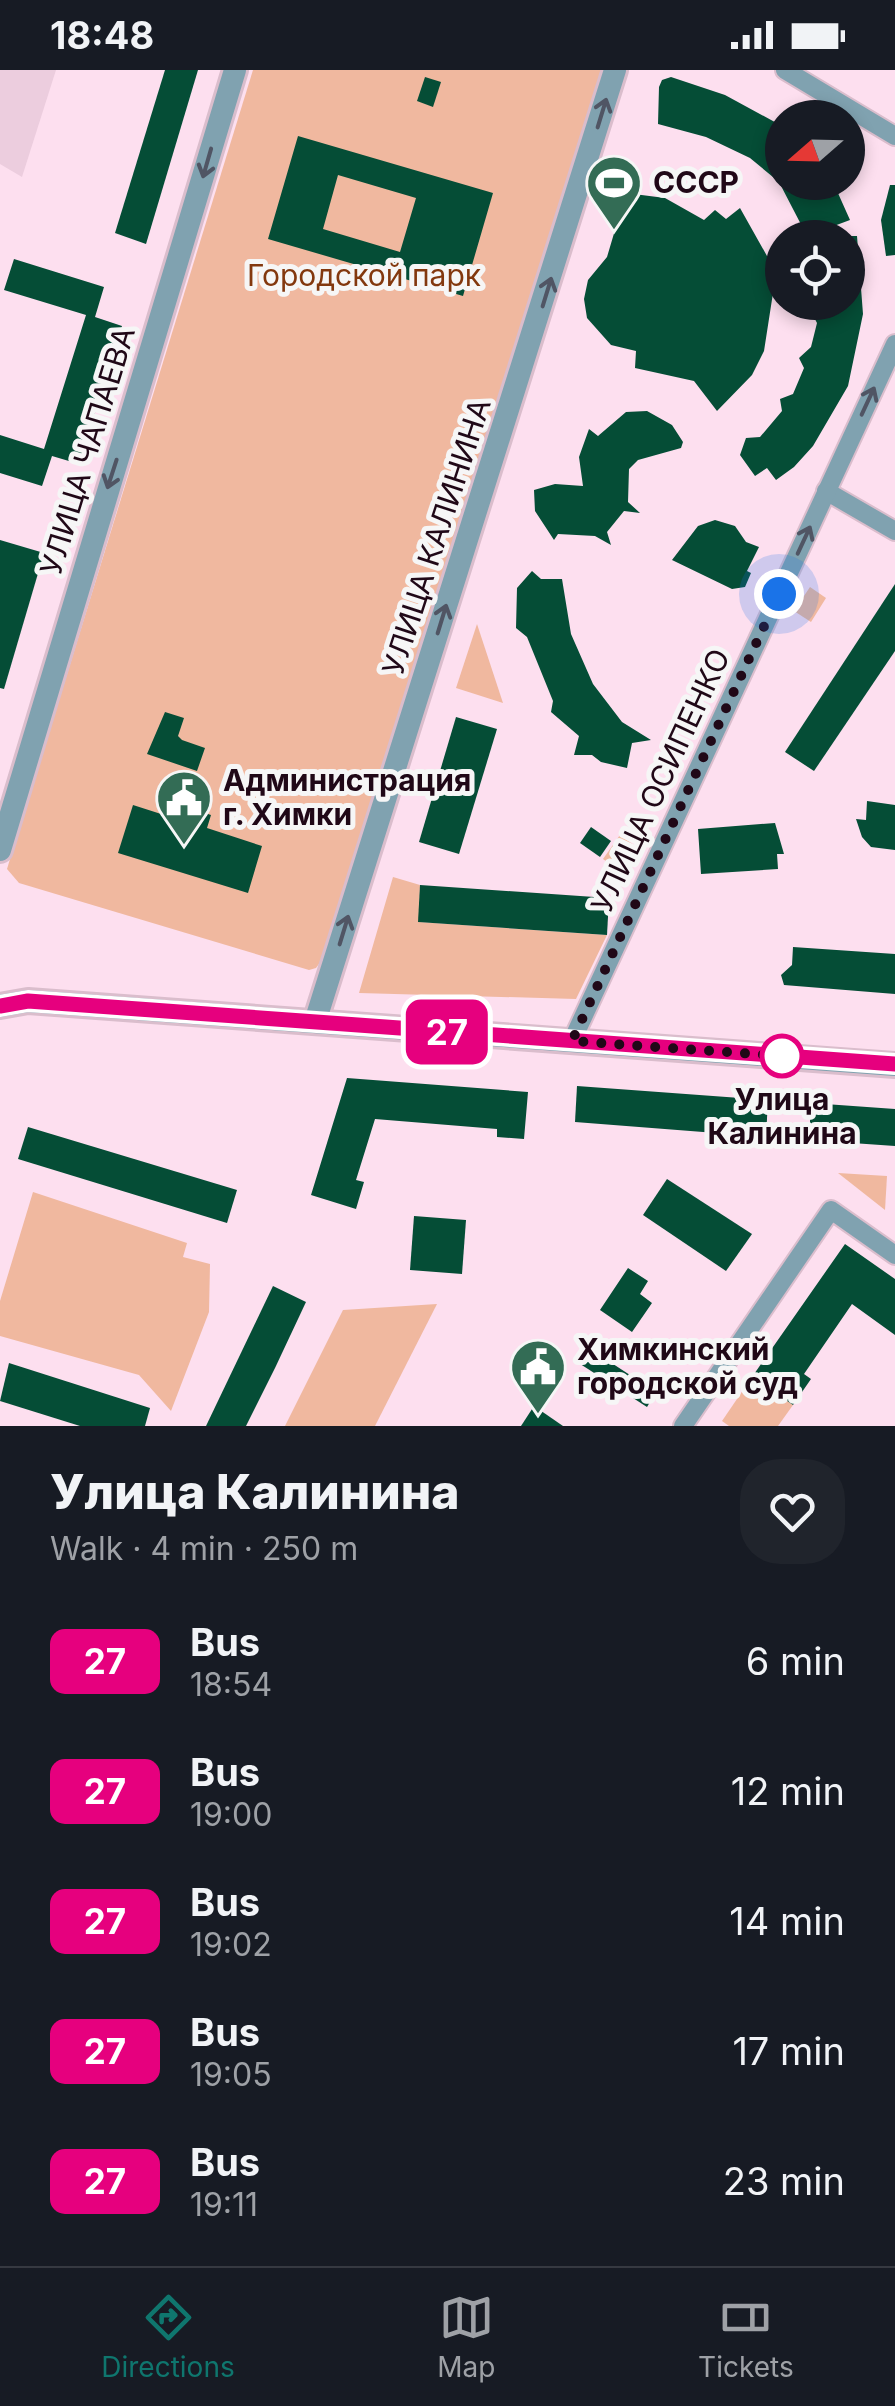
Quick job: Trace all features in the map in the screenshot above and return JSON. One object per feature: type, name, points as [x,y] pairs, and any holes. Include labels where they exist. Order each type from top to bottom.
[{"type":"street","name":"УЛИЦА ЧАПАЕВА","points":[[0,850],[236,70]]},
{"type":"street","name":"УЛИЦА КАЛИНИНА","points":[[305,1021],[615,70]]},
{"type":"street","points":[[786,70],[895,136]]},
{"type":"street","name":"УЛИЦА ОСИПЕНКО","points":[[572,1041],[895,344]]},
{"type":"street","points":[[826,491],[895,531]]},
{"type":"street","points":[[0,1006],[28,1001],[895,1064]]},
{"type":"street","points":[[683,1426],[831,1210],[895,1255]]},
{"type":"shaded area","points":[[0,70],[56,70],[22,177],[0,164]]},
{"type":"green space","name":"Городской парк","points":[[253,70],[605,70],[325,956],[316,968],[309,970],[19,883],[7,869]]},
{"type":"green space","points":[[810,587],[826,598],[811,622],[794,611]]},
{"type":"green space","points":[[477,624],[503,703],[456,688]]},
{"type":"green space","points":[[620,835],[635,846],[618,870],[603,859]]},
{"type":"green space","points":[[393,877],[420,885],[419,922],[607,935],[576,999],[359,993]]},
{"type":"green space","points":[[838,1173],[887,1176],[885,1210]]},
{"type":"green space","points":[[33,1192],[187,1243],[183,1257],[210,1264],[209,1312],[171,1411],[139,1375],[0,1336],[0,1301]]},
{"type":"green space","points":[[437,1304],[375,1426],[285,1426],[343,1310]]},
{"type":"green space","points":[[752,1377],[793,1405],[778,1426],[729,1426],[722,1421]]},
{"type":"building","points":[[165,70],[198,70],[146,244],[115,233]]},
{"type":"building","points":[[425,77],[441,82],[433,107],[417,101]]},
{"type":"building","points":[[671,77],[725,95],[765,117],[765,170],[750,158],[706,137],[658,124],[662,80]]},
{"type":"building","points":[[298,136],[493,193],[463,296],[268,239]],"holes":[[[338,175],[416,198],[400,252],[323,229]]]},
{"type":"building","points":[[890,185],[895,185],[895,255],[886,256],[881,220]]},
{"type":"building","points":[[626,193],[665,198],[704,220],[715,210],[726,219],[740,208],[765,252],[765,320],[769,320],[764,351],[752,375],[717,411],[694,381],[635,368],[636,351],[611,345],[587,318],[584,299],[588,280],[607,257]]},
{"type":"building","points":[[788,200],[841,200],[850,220],[799,220]]},
{"type":"building","points":[[14,259],[104,287],[95,317],[122,326],[79,464],[52,456],[42,486],[0,473],[0,435],[44,449],[86,315],[4,290]]},
{"type":"building","points":[[815,320],[862,320],[848,386],[813,446],[794,467],[776,480],[767,468],[755,476],[740,455],[746,438],[760,437],[782,411],[780,399],[793,394],[804,368],[799,358],[811,347]]},
{"type":"building","points":[[647,411],[672,425],[683,442],[681,448],[638,460],[629,469],[628,502],[640,513],[624,511],[607,532],[611,545],[595,536],[558,534],[554,540],[535,511],[534,490],[555,484],[583,486],[579,457],[589,429],[598,436],[626,412]]},
{"type":"building","points":[[715,520],[735,526],[746,542],[759,547],[747,571],[751,573],[745,587],[732,589],[672,560],[698,526]]},
{"type":"building","points":[[0,540],[44,553],[4,689],[0,688]]},
{"type":"building","points":[[532,571],[541,579],[562,579],[571,634],[593,684],[622,722],[651,740],[632,743],[627,768],[601,762],[592,755],[574,755],[579,736],[551,712],[553,701],[527,637],[516,628],[517,588]]},
{"type":"building","points":[[895,584],[895,651],[814,771],[785,752]]},
{"type":"building","points":[[165,712],[184,718],[178,736],[182,740],[205,748],[197,771],[147,754]]},
{"type":"building","points":[[456,717],[497,729],[459,854],[419,842]]},
{"type":"building","points":[[867,801],[895,805],[895,850],[871,847],[862,837],[856,819],[866,820]]},
{"type":"building","points":[[133,805],[186,822],[190,808],[211,815],[207,828],[262,846],[248,893],[118,853]]},
{"type":"building","points":[[775,823],[784,854],[777,854],[778,869],[701,874],[698,829]]},
{"type":"building","points":[[591,827],[611,841],[600,857],[580,843]]},
{"type":"building","points":[[420,885],[609,898],[607,935],[418,922]]},
{"type":"building","points":[[793,947],[895,954],[895,994],[784,985],[781,975],[792,965]]},
{"type":"building","points":[[347,1078],[528,1092],[524,1139],[497,1137],[497,1129],[375,1119],[356,1180],[364,1182],[356,1209],[311,1195]]},
{"type":"building","points":[[577,1086],[768,1100],[766,1137],[575,1122]]},
{"type":"building","points":[[811,1103],[895,1109],[895,1146],[809,1140]]},
{"type":"building","points":[[28,1127],[237,1190],[227,1223],[18,1159]]},
{"type":"building","points":[[667,1179],[752,1234],[726,1271],[643,1215]]},
{"type":"building","points":[[414,1216],[466,1220],[462,1274],[410,1270]]},
{"type":"building","points":[[845,1244],[895,1279],[895,1335],[852,1304],[804,1374],[811,1379],[793,1405],[752,1377]]},
{"type":"building","points":[[628,1268],[648,1281],[640,1294],[652,1303],[632,1332],[600,1310]]},
{"type":"building","points":[[273,1286],[306,1302],[275,1368],[246,1426],[206,1426]]},
{"type":"building","points":[[584,1345],[656,1392],[647,1407],[574,1360]]},
{"type":"building","points":[[9,1363],[150,1408],[145,1426],[80,1426],[0,1401]]},
{"type":"building","name":"Химкинский городской суд","points":[[534,1406],[563,1426],[521,1426]]},
{"type":"bus line","name":"27","points":[[0,1006],[28,1001],[895,1064]]},
{"type":"place","name":"СССР","points":[[614,232]]},
{"type":"place","name":"Администрация г. Химки","points":[[184,847]]},
{"type":"place","name":"Улица Калинина","points":[[782,1056]]},
{"type":"place","name":"Химкинский городской суд","points":[[538,1416]]},
{"type":"route","points":[[779,594],[572,1041],[782,1056]]}]
